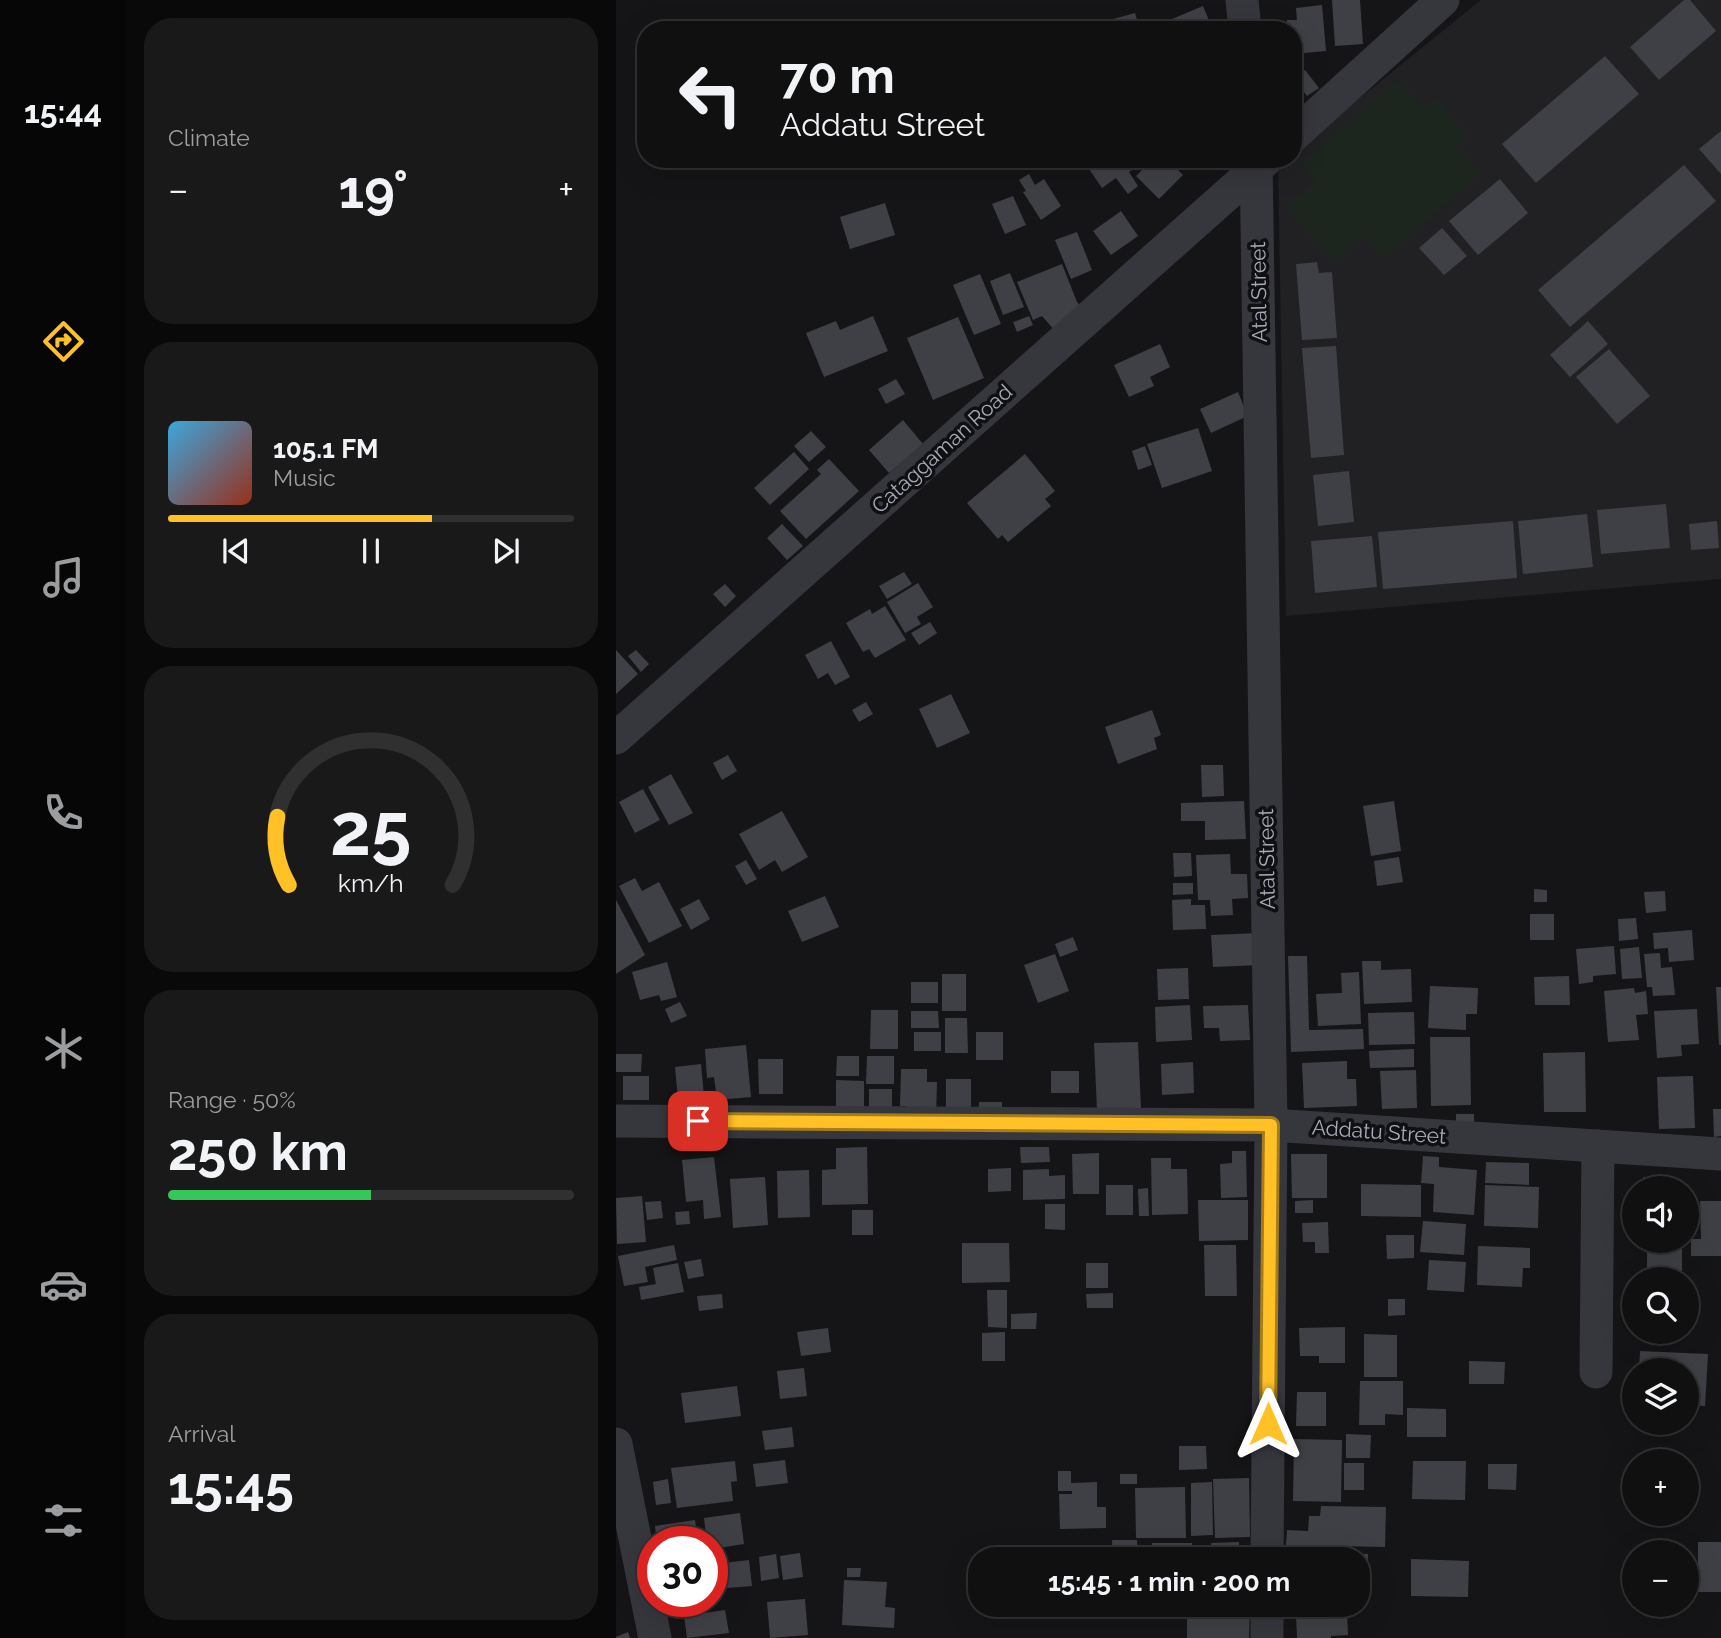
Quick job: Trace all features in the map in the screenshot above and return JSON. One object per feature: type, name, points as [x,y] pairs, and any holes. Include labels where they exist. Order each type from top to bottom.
[{"type":"street","points":[[1242,0],[1244,21]]},
{"type":"street","points":[[1302,128],[1443,0]]},
{"type":"street","name":"Cataggaman Road","points":[[616,738],[1253,168]]},
{"type":"street","name":"Atal Street","points":[[1260,168],[1271,1125],[1267,1547]]},
{"type":"street","name":"Addatu Street","points":[[616,1121],[1271,1125],[1721,1154]]},
{"type":"street","points":[[1597,1372],[1598,1146]]},
{"type":"street","points":[[616,1444],[655,1638]]},
{"type":"street","points":[[1267,1617],[1267,1638]]},
{"type":"shaded area","points":[[1481,0],[1721,0],[1721,579],[1286,616],[1278,168],[1302,168],[1302,145]]},
{"type":"shaded area","points":[[1398,80],[1423,109],[1436,99],[1467,136],[1455,146],[1480,174],[1383,258],[1364,236],[1334,261],[1287,207],[1316,181],[1302,163]]},
{"type":"building","points":[[1332,0],[1360,0],[1363,44],[1335,46]]},
{"type":"building","points":[[1684,0],[1690,0],[1716,31],[1659,80],[1630,47]]},
{"type":"building","points":[[1322,5],[1326,51],[1302,53],[1302,21],[1287,21],[1297,20],[1296,8]]},
{"type":"building","points":[[1203,6],[1209,21],[1167,21]]},
{"type":"building","points":[[1135,13],[1137,21],[1106,21]]},
{"type":"building","points":[[1605,56],[1639,94],[1536,183],[1502,144]]},
{"type":"building","points":[[1305,70],[1319,88],[1307,96],[1302,89],[1302,72]]},
{"type":"building","points":[[1721,131],[1721,174],[1699,149]]},
{"type":"building","points":[[1684,165],[1716,201],[1570,327],[1538,290]]},
{"type":"building","points":[[1135,168],[1129,172],[1138,186],[1128,194],[1116,178],[1102,188],[1089,169]]},
{"type":"building","points":[[1144,168],[1176,168],[1183,175],[1159,199],[1136,176]]},
{"type":"building","points":[[1029,174],[1035,185],[1044,179],[1061,206],[1041,220],[1023,192],[1026,191],[1019,180]]},
{"type":"building","points":[[1500,179],[1528,213],[1478,255],[1449,221]]},
{"type":"building","points":[[1013,196],[1026,225],[1005,234],[992,204]]},
{"type":"building","points":[[885,203],[895,235],[850,249],[840,217]]},
{"type":"building","points":[[1121,211],[1138,236],[1111,255],[1093,231]]},
{"type":"building","points":[[1442,228],[1467,256],[1444,275],[1419,248]]},
{"type":"building","points":[[1077,232],[1092,270],[1071,279],[1055,240]]},
{"type":"building","points":[[1317,262],[1319,273],[1332,272],[1337,338],[1302,340],[1296,264]]},
{"type":"building","points":[[1062,264],[1077,302],[1084,310],[1057,333],[1042,316],[1033,320],[1017,282]]},
{"type":"building","points":[[1010,273],[1024,307],[1003,315],[990,281]]},
{"type":"building","points":[[980,274],[1001,324],[974,335],[953,285]]},
{"type":"building","points":[[873,316],[888,351],[824,377],[806,333],[836,321],[840,330]]},
{"type":"building","points":[[1029,316],[1033,325],[1017,332],[1013,322]]},
{"type":"building","points":[[958,317],[984,378],[933,400],[907,338]]},
{"type":"building","points":[[1588,321],[1608,344],[1570,377],[1550,355]]},
{"type":"building","points":[[1160,344],[1170,367],[1150,377],[1154,386],[1129,397],[1114,365]]},
{"type":"building","points":[[1336,346],[1344,455],[1311,458],[1302,348]]},
{"type":"building","points":[[1609,349],[1650,396],[1617,424],[1576,377]]},
{"type":"building","points":[[896,379],[905,394],[886,404],[878,389]]},
{"type":"building","points":[[1238,392],[1244,407],[1254,413],[1211,433],[1200,409]]},
{"type":"building","points":[[903,420],[923,444],[889,473],[869,450]]},
{"type":"building","points":[[1198,428],[1212,471],[1162,488],[1147,444]]},
{"type":"building","points":[[811,431],[826,447],[809,462],[794,446]]},
{"type":"building","points":[[1145,446],[1152,465],[1138,470],[1132,451]]},
{"type":"building","points":[[794,452],[809,469],[770,505],[754,488]]},
{"type":"building","points":[[1025,454],[1055,491],[1045,499],[1051,506],[1008,542],[1002,535],[998,539],[967,503]]},
{"type":"building","points":[[829,459],[859,491],[806,539],[780,511],[821,474],[817,470]]},
{"type":"building","points":[[1349,471],[1354,522],[1318,526],[1313,475]]},
{"type":"building","points":[[1666,504],[1670,548],[1601,554],[1597,510]]},
{"type":"building","points":[[1587,514],[1593,567],[1523,574],[1518,521]]},
{"type":"building","points":[[1513,521],[1517,578],[1383,589],[1378,532]]},
{"type":"building","points":[[1717,521],[1719,548],[1691,550],[1689,524]]},
{"type":"building","points":[[782,524],[803,546],[787,560],[767,538]]},
{"type":"building","points":[[1372,536],[1377,587],[1315,593],[1311,541]]},
{"type":"building","points":[[904,572],[912,584],[887,599],[879,586]]},
{"type":"building","points":[[918,583],[933,607],[917,617],[921,624],[905,633],[887,602]]},
{"type":"building","points":[[725,584],[736,596],[725,607],[713,594]]},
{"type":"building","points":[[885,606],[906,640],[875,658],[869,649],[863,652],[846,623],[870,609],[872,614]]},
{"type":"building","points":[[930,622],[937,633],[919,645],[911,633]]},
{"type":"building","points":[[831,641],[850,677],[835,685],[828,673],[818,679],[805,655]]},
{"type":"building","points":[[616,650],[638,674],[616,694]]},
{"type":"building","points":[[636,650],[649,664],[641,672],[628,656]]},
{"type":"building","points":[[951,694],[970,733],[937,748],[919,709]]},
{"type":"building","points":[[866,702],[873,714],[859,722],[852,710]]},
{"type":"building","points":[[1152,710],[1161,735],[1154,738],[1157,749],[1118,764],[1105,727]]},
{"type":"building","points":[[728,755],[737,771],[722,780],[713,763]]},
{"type":"building","points":[[1201,765],[1223,765],[1224,796],[1202,797]]},
{"type":"building","points":[[671,774],[693,813],[669,825],[648,787]]},
{"type":"building","points":[[643,789],[660,820],[635,833],[619,802]]},
{"type":"building","points":[[1244,801],[1246,839],[1205,840],[1205,821],[1181,821],[1181,803]]},
{"type":"building","points":[[1394,801],[1401,851],[1371,856],[1363,806]]},
{"type":"building","points":[[782,811],[808,857],[782,872],[775,860],[759,870],[739,834]]},
{"type":"building","points":[[1173,853],[1191,853],[1192,876],[1174,877]]},
{"type":"building","points":[[1230,854],[1231,874],[1247,874],[1248,898],[1232,899],[1233,915],[1211,916],[1210,900],[1198,900],[1196,855]]},
{"type":"building","points":[[1399,857],[1403,882],[1377,886],[1374,861]]},
{"type":"building","points":[[746,860],[757,879],[746,885],[735,866]]},
{"type":"building","points":[[635,878],[642,891],[659,882],[682,926],[649,943],[619,886]]},
{"type":"building","points":[[1173,883],[1193,883],[1193,894],[1173,895]]},
{"type":"building","points":[[1534,889],[1547,890],[1547,902],[1534,902]]},
{"type":"building","points":[[1665,891],[1666,911],[1646,913],[1644,892]]},
{"type":"building","points":[[825,896],[839,927],[802,942],[788,911]]},
{"type":"building","points":[[699,899],[710,919],[691,930],[680,909]]},
{"type":"building","points":[[1191,899],[1191,905],[1205,905],[1206,929],[1173,930],[1172,900]]},
{"type":"building","points":[[616,900],[645,955],[616,974]]},
{"type":"building","points":[[1530,914],[1554,914],[1554,940],[1530,940]]},
{"type":"building","points":[[1636,918],[1638,939],[1619,941],[1618,919]]},
{"type":"building","points":[[1692,930],[1694,960],[1669,962],[1668,948],[1654,949],[1653,933]]},
{"type":"building","points":[[1258,933],[1260,965],[1213,967],[1211,935]]},
{"type":"building","points":[[1073,937],[1078,950],[1060,957],[1055,944]]},
{"type":"building","points":[[1614,946],[1616,974],[1593,976],[1593,982],[1579,984],[1576,949]]},
{"type":"building","points":[[1639,947],[1642,978],[1622,979],[1620,949]]},
{"type":"building","points":[[1660,953],[1661,968],[1672,967],[1675,995],[1653,996],[1652,987],[1647,987],[1644,954]]},
{"type":"building","points":[[1055,954],[1069,991],[1038,1003],[1024,965]]},
{"type":"building","points":[[1288,956],[1307,956],[1309,1030],[1363,1029],[1364,1049],[1291,1052]]},
{"type":"building","points":[[1362,961],[1381,961],[1381,970],[1411,969],[1412,1002],[1364,1004]]},
{"type":"building","points":[[667,962],[677,997],[661,1001],[659,995],[640,1000],[632,972]]},
{"type":"building","points":[[1188,968],[1189,999],[1158,1000],[1157,969]]},
{"type":"building","points":[[1359,972],[1361,1024],[1318,1026],[1316,994],[1342,993],[1341,973]]},
{"type":"building","points":[[942,974],[966,974],[966,1011],[942,1011]]},
{"type":"building","points":[[1569,976],[1570,1005],[1535,1005],[1534,977]]},
{"type":"building","points":[[911,982],[938,982],[938,1003],[911,1003]]},
{"type":"building","points":[[1430,986],[1478,988],[1477,1014],[1466,1014],[1466,1030],[1428,1028]]},
{"type":"building","points":[[1716,987],[1721,987],[1721,1045],[1719,1045]]},
{"type":"building","points":[[1634,988],[1635,993],[1646,991],[1648,1014],[1636,1015],[1639,1040],[1608,1042],[1604,991]]},
{"type":"building","points":[[680,1002],[687,1016],[671,1023],[665,1009]]},
{"type":"building","points":[[1190,1005],[1192,1040],[1156,1042],[1155,1007]]},
{"type":"building","points":[[1248,1005],[1250,1040],[1220,1041],[1219,1028],[1204,1028],[1203,1006]]},
{"type":"building","points":[[1697,1009],[1699,1044],[1681,1045],[1682,1056],[1657,1058],[1654,1011]]},
{"type":"building","points":[[871,1010],[898,1010],[898,1049],[870,1049]]},
{"type":"building","points":[[911,1011],[938,1011],[939,1028],[911,1028]]},
{"type":"building","points":[[1414,1012],[1415,1044],[1369,1045],[1368,1013]]},
{"type":"building","points":[[945,1018],[967,1018],[968,1053],[945,1053]]},
{"type":"building","points":[[914,1032],[941,1032],[941,1051],[914,1051]]},
{"type":"building","points":[[976,1032],[1003,1032],[1003,1060],[976,1060]]},
{"type":"building","points":[[1430,1037],[1470,1037],[1471,1105],[1431,1106]]},
{"type":"building","points":[[1138,1042],[1141,1108],[1097,1110],[1094,1043]]},
{"type":"building","points":[[746,1045],[751,1097],[717,1100],[714,1077],[707,1078],[705,1049]]},
{"type":"building","points":[[1414,1049],[1414,1067],[1370,1068],[1369,1051]]},
{"type":"building","points":[[1585,1052],[1586,1112],[1544,1112],[1543,1053]]},
{"type":"building","points":[[616,1054],[642,1054],[641,1072],[616,1072]]},
{"type":"building","points":[[837,1056],[859,1056],[859,1076],[836,1076]]},
{"type":"building","points":[[867,1056],[894,1056],[894,1084],[866,1084]]},
{"type":"building","points":[[758,1059],[783,1059],[783,1094],[759,1094]]},
{"type":"building","points":[[1347,1061],[1347,1079],[1356,1079],[1357,1106],[1304,1108],[1302,1063]]},
{"type":"building","points":[[1193,1062],[1194,1093],[1162,1095],[1161,1064]]},
{"type":"building","points":[[701,1064],[705,1107],[679,1110],[675,1067]]},
{"type":"building","points":[[901,1069],[927,1069],[927,1082],[937,1082],[936,1117],[907,1116],[907,1106],[900,1106]]},
{"type":"building","points":[[1416,1070],[1417,1108],[1382,1109],[1380,1071]]},
{"type":"building","points":[[1051,1071],[1079,1071],[1079,1093],[1051,1093]]},
{"type":"building","points":[[623,1076],[649,1076],[649,1100],[623,1100]]},
{"type":"building","points":[[1693,1076],[1695,1128],[1659,1129],[1657,1077]]},
{"type":"building","points":[[946,1079],[971,1079],[971,1117],[946,1117]]},
{"type":"building","points":[[836,1080],[864,1081],[864,1117],[836,1116]]},
{"type":"building","points":[[869,1089],[892,1089],[892,1116],[869,1116]]},
{"type":"building","points":[[979,1102],[1002,1102],[1002,1120],[979,1120]]},
{"type":"building","points":[[1713,1109],[1721,1109],[1721,1136],[1714,1137]]},
{"type":"building","points":[[1456,1114],[1474,1114],[1474,1128],[1456,1129]]},
{"type":"building","points":[[867,1147],[868,1204],[822,1205],[822,1170],[836,1169],[836,1148]]},
{"type":"building","points":[[1020,1147],[1049,1147],[1050,1162],[1021,1163]]},
{"type":"building","points":[[1232,1151],[1246,1151],[1247,1197],[1221,1198],[1220,1164],[1232,1163]]},
{"type":"building","points":[[1099,1153],[1099,1194],[1073,1194],[1072,1154]]},
{"type":"building","points":[[1291,1154],[1327,1154],[1327,1198],[1292,1198]]},
{"type":"building","points":[[1423,1156],[1439,1157],[1439,1167],[1477,1170],[1474,1215],[1433,1212],[1434,1184],[1421,1183]]},
{"type":"building","points":[[714,1157],[721,1217],[704,1219],[703,1200],[686,1202],[682,1160]]},
{"type":"building","points":[[1151,1158],[1171,1158],[1171,1169],[1187,1169],[1188,1214],[1152,1215]]},
{"type":"building","points":[[1486,1162],[1529,1163],[1529,1185],[1485,1183]]},
{"type":"building","points":[[1011,1168],[1011,1191],[988,1192],[988,1169]]},
{"type":"building","points":[[1049,1169],[1049,1176],[1065,1175],[1065,1199],[1023,1200],[1023,1170]]},
{"type":"building","points":[[809,1170],[810,1217],[778,1218],[777,1171]]},
{"type":"building","points":[[765,1177],[768,1225],[733,1228],[730,1179]]},
{"type":"building","points":[[1361,1184],[1421,1185],[1421,1217],[1361,1216]]},
{"type":"building","points":[[1106,1185],[1133,1185],[1133,1215],[1106,1215]]},
{"type":"building","points":[[1485,1185],[1539,1187],[1538,1228],[1484,1226]]},
{"type":"building","points":[[1148,1188],[1149,1216],[1139,1216],[1138,1189]]},
{"type":"building","points":[[642,1196],[646,1242],[617,1244],[616,1198]]},
{"type":"building","points":[[1198,1200],[1248,1200],[1248,1240],[1199,1241]]},
{"type":"building","points":[[1313,1200],[1313,1213],[1295,1213],[1295,1201]]},
{"type":"building","points":[[661,1201],[663,1218],[647,1220],[645,1202]]},
{"type":"building","points":[[1700,1201],[1721,1201],[1721,1256],[1691,1256],[1691,1253],[1699,1253]]},
{"type":"building","points":[[1045,1204],[1065,1204],[1065,1230],[1045,1229]]},
{"type":"building","points":[[852,1210],[873,1210],[873,1235],[852,1235]]},
{"type":"building","points":[[689,1211],[690,1224],[676,1225],[675,1212]]},
{"type":"building","points":[[1423,1221],[1466,1224],[1464,1255],[1420,1252]]},
{"type":"building","points":[[1328,1222],[1329,1253],[1315,1253],[1315,1242],[1303,1242],[1302,1223]]},
{"type":"building","points":[[1386,1235],[1414,1235],[1414,1258],[1387,1259]]},
{"type":"building","points":[[962,1243],[1009,1243],[1010,1282],[962,1283]]},
{"type":"building","points":[[674,1245],[677,1260],[645,1267],[648,1282],[624,1286],[618,1256]]},
{"type":"building","points":[[1204,1245],[1236,1245],[1237,1296],[1205,1296]]},
{"type":"building","points":[[1478,1246],[1530,1248],[1530,1268],[1523,1268],[1522,1287],[1477,1285]]},
{"type":"building","points":[[1647,1253],[1682,1253],[1682,1267],[1647,1267]]},
{"type":"building","points":[[701,1259],[704,1276],[688,1279],[684,1262]]},
{"type":"building","points":[[1429,1260],[1466,1262],[1464,1292],[1427,1290]]},
{"type":"building","points":[[678,1263],[684,1292],[641,1300],[639,1287],[656,1284],[653,1268]]},
{"type":"building","points":[[1086,1263],[1108,1263],[1108,1288],[1086,1288]]},
{"type":"building","points":[[987,1290],[1007,1290],[1007,1328],[988,1327]]},
{"type":"building","points":[[1113,1293],[1113,1308],[1087,1308],[1086,1294]]},
{"type":"building","points":[[722,1294],[723,1308],[699,1311],[697,1296]]},
{"type":"building","points":[[1388,1299],[1405,1299],[1405,1315],[1388,1316]]},
{"type":"building","points":[[1037,1313],[1036,1329],[1011,1329],[1011,1314]]},
{"type":"building","points":[[1345,1327],[1345,1363],[1319,1363],[1319,1356],[1300,1356],[1299,1328]]},
{"type":"building","points":[[828,1328],[831,1352],[801,1356],[797,1332]]},
{"type":"building","points":[[1005,1332],[1005,1361],[982,1361],[982,1333]]},
{"type":"building","points":[[1364,1334],[1397,1335],[1397,1377],[1364,1377]]},
{"type":"building","points":[[1640,1351],[1708,1354],[1705,1406],[1699,1406],[1699,1358],[1640,1358]]},
{"type":"building","points":[[1469,1361],[1505,1362],[1504,1384],[1469,1384]]},
{"type":"building","points":[[804,1368],[807,1396],[780,1399],[777,1371]]},
{"type":"building","points":[[1360,1381],[1403,1381],[1403,1415],[1385,1414],[1385,1425],[1359,1425]]},
{"type":"building","points":[[737,1386],[741,1416],[685,1423],[681,1393]]},
{"type":"building","points":[[1297,1392],[1326,1392],[1326,1426],[1296,1426]]},
{"type":"building","points":[[1407,1408],[1446,1409],[1446,1437],[1407,1437]]},
{"type":"building","points":[[792,1427],[794,1447],[765,1450],[762,1431]]},
{"type":"building","points":[[1346,1434],[1371,1435],[1370,1458],[1346,1458]]},
{"type":"building","points":[[1294,1439],[1342,1440],[1341,1502],[1293,1501]]},
{"type":"building","points":[[1179,1446],[1206,1446],[1207,1469],[1179,1470]]},
{"type":"building","points":[[785,1460],[788,1483],[756,1487],[753,1464]]},
{"type":"building","points":[[735,1461],[737,1481],[731,1482],[733,1501],[677,1508],[671,1468]]},
{"type":"building","points":[[1413,1461],[1466,1461],[1465,1500],[1412,1499]]},
{"type":"building","points":[[1344,1463],[1364,1463],[1364,1490],[1344,1490]]},
{"type":"building","points":[[1488,1464],[1517,1464],[1516,1490],[1488,1489]]},
{"type":"building","points":[[1058,1471],[1071,1471],[1071,1483],[1097,1482],[1097,1507],[1106,1507],[1106,1528],[1060,1529],[1059,1494],[1072,1494],[1072,1491],[1058,1491]]},
{"type":"building","points":[[1120,1474],[1137,1474],[1137,1484],[1120,1484]]},
{"type":"building","points":[[1249,1478],[1250,1537],[1215,1538],[1213,1479]]},
{"type":"building","points":[[668,1479],[671,1503],[656,1505],[653,1482]]},
{"type":"building","points":[[1212,1482],[1213,1535],[1191,1536],[1191,1483]]},
{"type":"building","points":[[1185,1487],[1186,1538],[1136,1538],[1135,1488]]},
{"type":"building","points":[[1321,1506],[1386,1507],[1385,1547],[1286,1545],[1287,1530],[1308,1531],[1309,1516],[1320,1516]]},
{"type":"building","points":[[740,1513],[744,1544],[728,1546],[728,1526],[705,1526],[704,1518]]},
{"type":"building","points":[[695,1520],[696,1526],[655,1526]]},
{"type":"building","points":[[1112,1540],[1137,1540],[1137,1547],[1112,1547]]},
{"type":"building","points":[[1239,1542],[1239,1547],[1211,1547],[1211,1543]]},
{"type":"building","points":[[1699,1542],[1721,1542],[1721,1592],[1699,1592]]},
{"type":"building","points":[[1152,1543],[1192,1543],[1192,1547],[1152,1547]]},
{"type":"building","points":[[800,1553],[803,1577],[783,1580],[780,1556]]},
{"type":"building","points":[[776,1554],[779,1578],[761,1581],[759,1557]]},
{"type":"building","points":[[1411,1559],[1469,1561],[1468,1597],[1411,1596]]},
{"type":"building","points":[[749,1560],[752,1586],[728,1588],[728,1563]]},
{"type":"building","points":[[847,1568],[861,1568],[860,1577],[847,1577]]},
{"type":"building","points":[[844,1580],[887,1582],[885,1607],[895,1608],[894,1628],[842,1625]]},
{"type":"building","points":[[805,1599],[808,1635],[770,1638],[767,1602]]},
{"type":"building","points":[[684,1617],[726,1617],[729,1633],[687,1638]]},
{"type":"building","points":[[1187,1617],[1250,1617],[1249,1638],[1187,1638]]},
{"type":"building","points":[[1296,1617],[1347,1617],[1348,1635],[1297,1638]]},
{"type":"building","points":[[628,1632],[630,1638],[616,1638],[616,1637]]},
{"type":"route","points":[[698,1121],[1271,1125],[1268,1424]]}]
